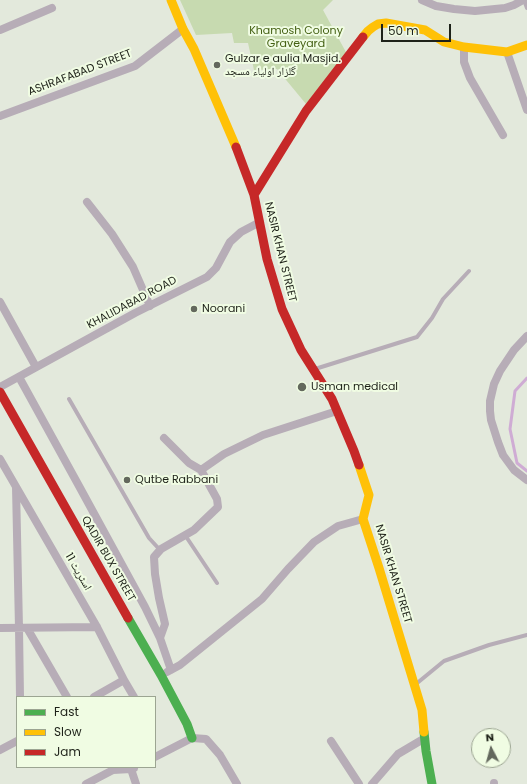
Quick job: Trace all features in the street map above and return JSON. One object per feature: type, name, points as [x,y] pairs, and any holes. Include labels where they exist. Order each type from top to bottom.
[{"type":"street","name":"NASIR KHAN STREET","points":[[171,0],[233,140],[254,195],[267,259],[282,309],[301,350],[332,399],[354,451],[369,495],[363,519],[422,710],[426,751],[432,784]]},
{"type":"street","points":[[422,0],[436,6],[475,11],[505,8],[523,0]]},
{"type":"street","points":[[0,30],[52,8]]},
{"type":"street","points":[[254,195],[306,111],[368,31],[378,24],[386,23],[426,30],[444,42],[464,47],[507,52],[527,45]]},
{"type":"street","name":"ASHRAFABAD STREET","points":[[0,116],[135,66],[183,29]]},
{"type":"street","points":[[464,47],[464,62],[470,78],[503,135]]},
{"type":"street","points":[[507,52],[527,110]]},
{"type":"street","points":[[87,202],[112,234],[133,267],[150,306]]},
{"type":"street","name":"KHALIDABAD ROAD","points":[[0,387],[207,277],[216,268],[230,242],[241,232],[260,222]]},
{"type":"street","points":[[0,302],[36,367]]},
{"type":"street","points":[[527,336],[514,350],[500,371],[494,384],[490,401],[491,420],[504,455],[514,470],[527,480]]},
{"type":"street","points":[[19,376],[145,607],[160,638],[171,670]]},
{"type":"street","name":"QADIR BUX STREET","points":[[0,392],[100,571],[161,675],[187,724],[192,738]]},
{"type":"street","points":[[201,470],[224,454],[263,435],[337,411]]},
{"type":"street","points":[[160,638],[166,624],[159,598],[154,557],[161,548],[194,530],[218,507],[217,499],[201,470],[189,463],[164,438]]},
{"type":"street","name":"اسٹریٹ 11","points":[[0,459],[98,627],[133,696]]},
{"type":"street","points":[[16,486],[23,628],[20,696]]},
{"type":"street","points":[[161,675],[180,665],[262,599],[314,542],[338,526],[363,519]]},
{"type":"street","points":[[0,628],[98,627]]},
{"type":"street","points":[[23,628],[66,696]]},
{"type":"street","points":[[96,696],[124,680]]},
{"type":"street","points":[[156,756],[192,738],[206,739],[220,755],[237,784]]},
{"type":"street","points":[[372,784],[398,754],[425,738]]},
{"type":"street","points":[[331,741],[359,784]]},
{"type":"street","points":[[0,750],[16,742]]},
{"type":"street","points":[[86,784],[113,770],[133,768],[136,784]]},
{"type":"lane","points":[[523,0],[527,8]]},
{"type":"lane","points":[[313,369],[418,338],[443,299],[469,271]]},
{"type":"lane","points":[[69,399],[149,538],[160,550]]},
{"type":"lane","points":[[185,535],[217,582]]},
{"type":"lane","points":[[415,685],[444,661],[489,645],[527,636]]},
{"type":"green space","name":"Khamosh Colony Graveyard","points":[[180,0],[333,0],[323,10],[347,54],[306,104],[277,69],[254,70],[248,43],[234,43],[232,33],[196,35]]},
{"type":"waterway","points":[[527,378],[515,391],[510,429],[517,463],[527,471]]},
{"type":"traffic: fast","points":[[128,618],[161,675],[187,724],[192,738]]},
{"type":"traffic: fast","points":[[424,732],[432,784]]},
{"type":"traffic: slow","points":[[171,0],[183,29],[194,49],[236,147]]},
{"type":"traffic: slow","points":[[363,37],[373,27],[378,24],[386,23],[425,30],[444,42],[464,47],[507,52],[527,45]]},
{"type":"traffic: slow","points":[[359,465],[369,495],[363,519],[422,710],[424,732]]},
{"type":"traffic: jam","points":[[254,195],[306,111],[363,37]]},
{"type":"traffic: jam","points":[[236,147],[254,195],[267,259],[282,309],[301,350],[332,399],[359,465]]},
{"type":"traffic: jam","points":[[0,392],[128,618]]},
{"type":"place","name":"Gulzar e aulia Masjid. گلزار اولیاء مسجد","points":[[217,65]]},
{"type":"place","name":"Noorani","points":[[194,309]]},
{"type":"place","name":"Usman medical","points":[[302,387]]},
{"type":"place","name":"Qutbe Rabbani","points":[[127,480]]}]
